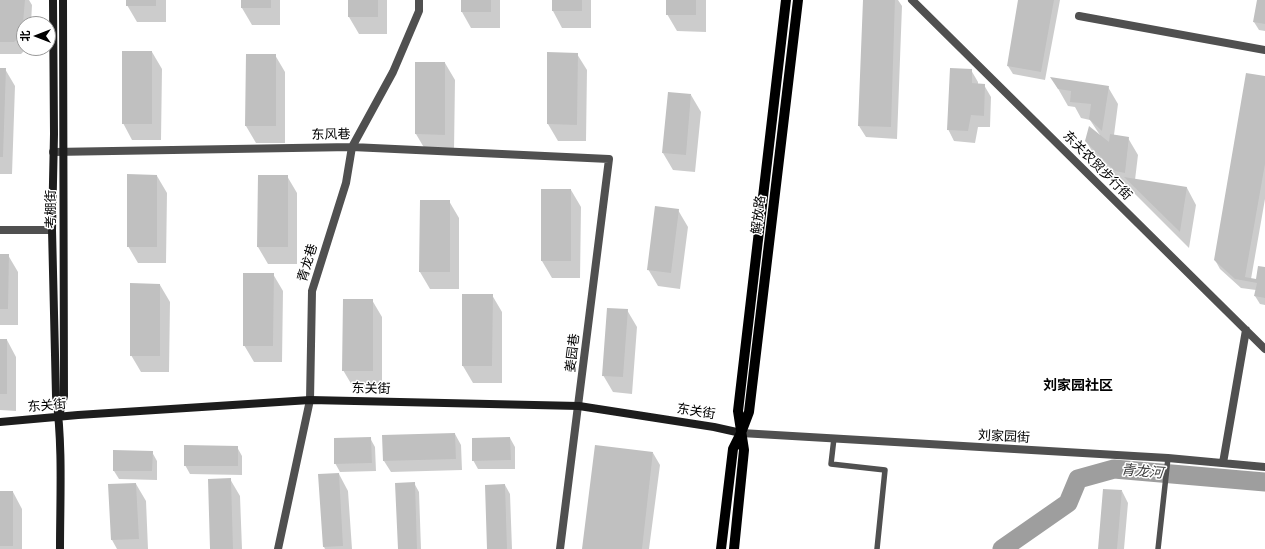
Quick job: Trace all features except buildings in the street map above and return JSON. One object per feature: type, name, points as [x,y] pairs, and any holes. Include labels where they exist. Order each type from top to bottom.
[{"type":"main road","name":"解放路","points":[[734,549],[744,450],[738,411],[786,0]]},
{"type":"main road","name":"解放路","points":[[722,549],[733,448],[741,433],[749,412],[798,0]]},
{"type":"street","name":"考棚街","points":[[53,0],[52,230],[56,396],[59,417],[60,549]]},
{"type":"street","name":"考棚街","points":[[59,417],[64,396],[63,0]]},
{"type":"street","name":"青龙巷","points":[[278,549],[310,400],[312,291],[346,183],[352,147],[393,72],[419,11],[419,0]]},
{"type":"street","name":"东关农贸步行街","points":[[912,0],[1265,349]]},
{"type":"street","points":[[1079,16],[1265,50]]},
{"type":"street","name":"东风巷","points":[[53,152],[352,147],[609,159]]},
{"type":"street","name":"姜园巷","points":[[560,549],[609,159]]},
{"type":"street","points":[[0,230],[52,230]]},
{"type":"street","points":[[1223,464],[1246,330]]},
{"type":"street","name":"东关街","points":[[0,422],[310,400],[579,406],[714,427],[741,433]]},
{"type":"street","name":"刘家园街","points":[[741,433],[1168,458],[1265,467]]},
{"type":"lane","points":[[834,438],[831,464],[885,470],[877,549]]},
{"type":"lane","points":[[1158,549],[1168,458]]},
{"type":"waterway","name":"青龙河","points":[[1002,549],[1068,503],[1078,479],[1114,469],[1265,482]]},
{"type":"district","name":"刘家园社区","points":[[1078,386]]}]
